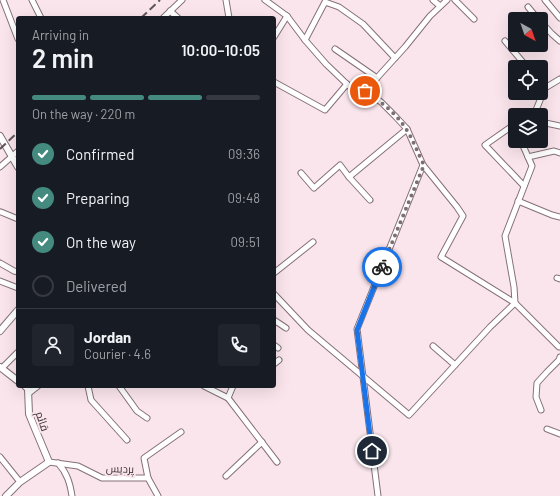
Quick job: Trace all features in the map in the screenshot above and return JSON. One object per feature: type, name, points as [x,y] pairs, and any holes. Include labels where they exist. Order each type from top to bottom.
[{"type":"street","points":[[3,0],[16,35]]},
{"type":"street","points":[[32,0],[40,16]]},
{"type":"street","points":[[165,16],[182,0]]},
{"type":"street","points":[[226,0],[229,16]]},
{"type":"street","points":[[265,0],[287,16],[326,64],[351,88],[365,91],[381,102],[406,129],[424,165],[463,216],[441,257],[515,303],[560,347]]},
{"type":"street","points":[[433,0],[440,6]]},
{"type":"street","points":[[365,91],[389,66],[430,16],[447,0]]},
{"type":"street","points":[[455,0],[474,19]]},
{"type":"street","points":[[544,0],[560,18]]},
{"type":"street","points":[[305,40],[325,2],[339,7],[363,24],[395,58]]},
{"type":"street","points":[[528,7],[532,12]]},
{"type":"street","points":[[170,11],[176,16]]},
{"type":"street","points":[[276,34],[287,16]]},
{"type":"street","points":[[548,30],[560,41]]},
{"type":"street","points":[[505,41],[521,60]]},
{"type":"street","points":[[336,49],[377,78]]},
{"type":"street","points":[[548,86],[560,79]]},
{"type":"street","points":[[276,83],[325,110],[347,84]]},
{"type":"street","points":[[548,123],[560,126]]},
{"type":"street","points":[[349,177],[406,129]]},
{"type":"street","points":[[508,130],[485,145],[524,186]]},
{"type":"street","points":[[0,136],[16,163]]},
{"type":"street","points":[[276,296],[308,330],[409,415],[490,327],[515,303],[514,287],[504,236],[532,166],[524,148]]},
{"type":"street","points":[[528,157],[554,151],[560,153]]},
{"type":"street","points":[[0,168],[16,153]]},
{"type":"street","points":[[301,173],[314,188],[340,165],[370,200]]},
{"type":"street","points":[[378,496],[357,330],[424,165]]},
{"type":"street","points":[[518,201],[560,217]]},
{"type":"street","points":[[1,212],[16,220]]},
{"type":"street","points":[[276,271],[313,242]]},
{"type":"street","points":[[0,263],[16,272]]},
{"type":"street","points":[[0,281],[16,287]]},
{"type":"street","points":[[0,331],[16,312]]},
{"type":"street","points":[[276,321],[286,328]]},
{"type":"street","points":[[433,346],[455,365]]},
{"type":"street","points":[[16,354],[1,368],[16,379]]},
{"type":"street","points":[[541,410],[536,397],[537,383],[559,360],[560,357]]},
{"type":"street","name":"قائم","points":[[27,388],[29,393],[29,414],[49,462]]},
{"type":"street","points":[[29,393],[35,388]]},
{"type":"street","points":[[88,388],[91,400],[127,440]]},
{"type":"street","points":[[120,388],[136,412],[147,418]]},
{"type":"street","points":[[208,388],[228,398],[277,462]]},
{"type":"street","points":[[228,398],[232,388]]},
{"type":"street","points":[[547,429],[560,434]]},
{"type":"street","points":[[148,478],[144,458],[180,432]]},
{"type":"street","points":[[226,476],[262,442]]},
{"type":"street","points":[[0,457],[20,482]]},
{"type":"street","points":[[6,496],[20,482],[49,462]]},
{"type":"street","name":"پرديس","points":[[49,462],[78,466],[102,478],[148,478],[158,496]]},
{"type":"street","points":[[58,463],[66,473],[71,484],[72,496]]},
{"type":"railway","points":[[143,16],[160,0]]},
{"type":"railway","points":[[0,149],[16,134]]},
{"type":"way so far","points":[[365,91],[381,102],[406,129],[424,165],[382,267]]},
{"type":"route","points":[[372,451],[357,330],[382,267]]}]
